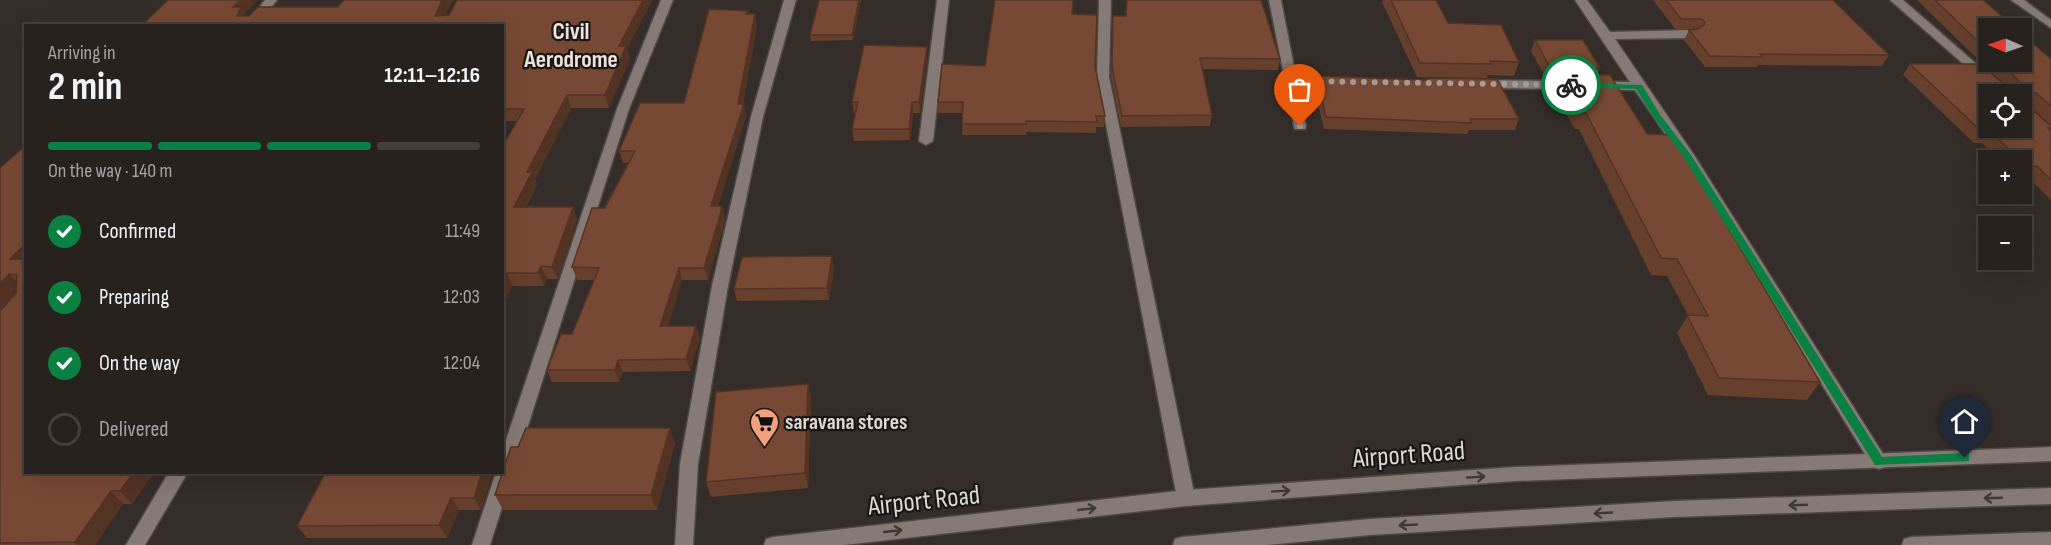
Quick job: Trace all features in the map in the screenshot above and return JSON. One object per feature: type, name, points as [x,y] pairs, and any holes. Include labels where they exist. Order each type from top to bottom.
[{"type":"street","points":[[252,24],[271,0]]},
{"type":"street","points":[[481,545],[623,109],[667,0]]},
{"type":"street","points":[[684,545],[689,464],[720,286],[757,117],[790,0]]},
{"type":"street","points":[[926,141],[943,0]]},
{"type":"street","points":[[1105,0],[1103,77],[1186,498]]},
{"type":"street","points":[[1275,0],[1300,126]]},
{"type":"street","points":[[1581,0],[1608,36],[1658,117],[1687,155],[1879,462]]},
{"type":"street","points":[[1896,0],[1994,84]]},
{"type":"street","points":[[2017,0],[2051,25]]},
{"type":"street","points":[[1608,36],[1692,34]]},
{"type":"street","points":[[1291,81],[1351,82]]},
{"type":"street","points":[[1471,84],[1639,86]]},
{"type":"street","name":"Airport Road","points":[[773,545],[1186,498],[1515,474],[2051,454]]},
{"type":"street","points":[[135,545],[178,474]]},
{"type":"street","points":[[1182,545],[1370,527],[1674,509],[2051,496]]},
{"type":"street","points":[[1911,545],[2051,540]]},
{"type":"building","points":[[168,0],[240,0],[233,7],[241,7],[237,16],[249,16],[258,7],[338,7],[344,0],[442,0],[435,16],[449,15],[457,0],[643,0],[619,46],[626,46],[605,95],[567,95],[527,172],[532,172],[514,207],[573,207],[552,267],[541,266],[538,273],[507,273],[504,278],[504,144],[524,109],[504,109],[504,24],[143,24]]},
{"type":"building","points":[[819,0],[859,0],[852,35],[810,35]]},
{"type":"building","points":[[995,0],[1073,0],[1072,14],[1097,15],[1095,66],[1105,116],[1096,116],[1097,122],[1026,121],[1026,124],[962,124],[963,102],[938,102],[942,64],[985,66]]},
{"type":"building","points":[[1127,0],[1261,0],[1280,59],[1200,58],[1212,115],[1122,116],[1112,66],[1113,16],[1126,16]]},
{"type":"building","points":[[1391,0],[1436,0],[1448,23],[1501,25],[1519,62],[1420,63]]},
{"type":"building","points":[[1666,0],[1833,0],[1889,55],[1710,56],[1689,30],[1698,29],[1705,22],[1701,19],[1681,19]]},
{"type":"building","points":[[1935,0],[1983,0],[2004,18],[1978,18],[1978,41]]},
{"type":"building","points":[[709,9],[748,11],[746,14],[755,14],[738,104],[744,104],[711,206],[722,206],[719,219],[704,268],[679,268],[660,326],[696,326],[686,359],[618,360],[615,370],[547,370],[561,334],[572,334],[599,268],[572,267],[592,208],[605,208],[635,151],[619,151],[640,103],[684,103]]},
{"type":"building","points":[[1535,40],[1583,40],[1600,68],[1550,68]]},
{"type":"building","points":[[2032,43],[2051,59],[2051,106],[2032,92],[2032,84],[2021,83],[2009,72],[2032,72]]},
{"type":"building","points":[[864,45],[927,47],[919,102],[912,102],[909,129],[852,129],[858,102],[852,102]]},
{"type":"building","points":[[1910,64],[1978,64],[1978,72],[1990,72],[2004,84],[1978,84],[1978,128]]},
{"type":"building","points":[[1560,74],[1610,75],[1647,134],[1673,135],[1820,382],[1719,378],[1687,315],[1708,316],[1677,259],[1661,258],[1586,113],[1582,112]]},
{"type":"building","points":[[1316,76],[1427,80],[1426,78],[1497,79],[1519,119],[1470,119],[1471,123],[1326,117]]},
{"type":"building","points":[[2032,110],[2051,126],[2048,128],[2051,131],[2051,180],[2037,166],[2032,166],[2032,150],[2010,150],[1997,138],[2032,138]]},
{"type":"building","points":[[24,147],[24,245],[10,259],[24,259],[24,474],[133,474],[120,491],[111,491],[75,542],[0,543],[0,311],[16,293],[17,275],[9,274],[0,284],[0,168]]},
{"type":"building","points":[[832,256],[827,288],[734,289],[742,257]]},
{"type":"building","points":[[808,384],[805,473],[706,482],[716,392]]},
{"type":"building","points":[[526,428],[670,428],[651,495],[495,495],[502,474],[504,474],[511,447],[518,447]]},
{"type":"building","points":[[325,474],[481,474],[474,498],[451,498],[439,525],[297,526]]},
{"type":"way so far","points":[[1300,126],[1291,81],[1571,85]]},
{"type":"place","name":"saravana stores","points":[[764,448]]},
{"type":"district","name":"Civil Aerodrome","points":[[571,45]]},
{"type":"route","points":[[1571,85],[1639,86],[1658,117],[1687,155],[1879,462],[1965,458]]}]
